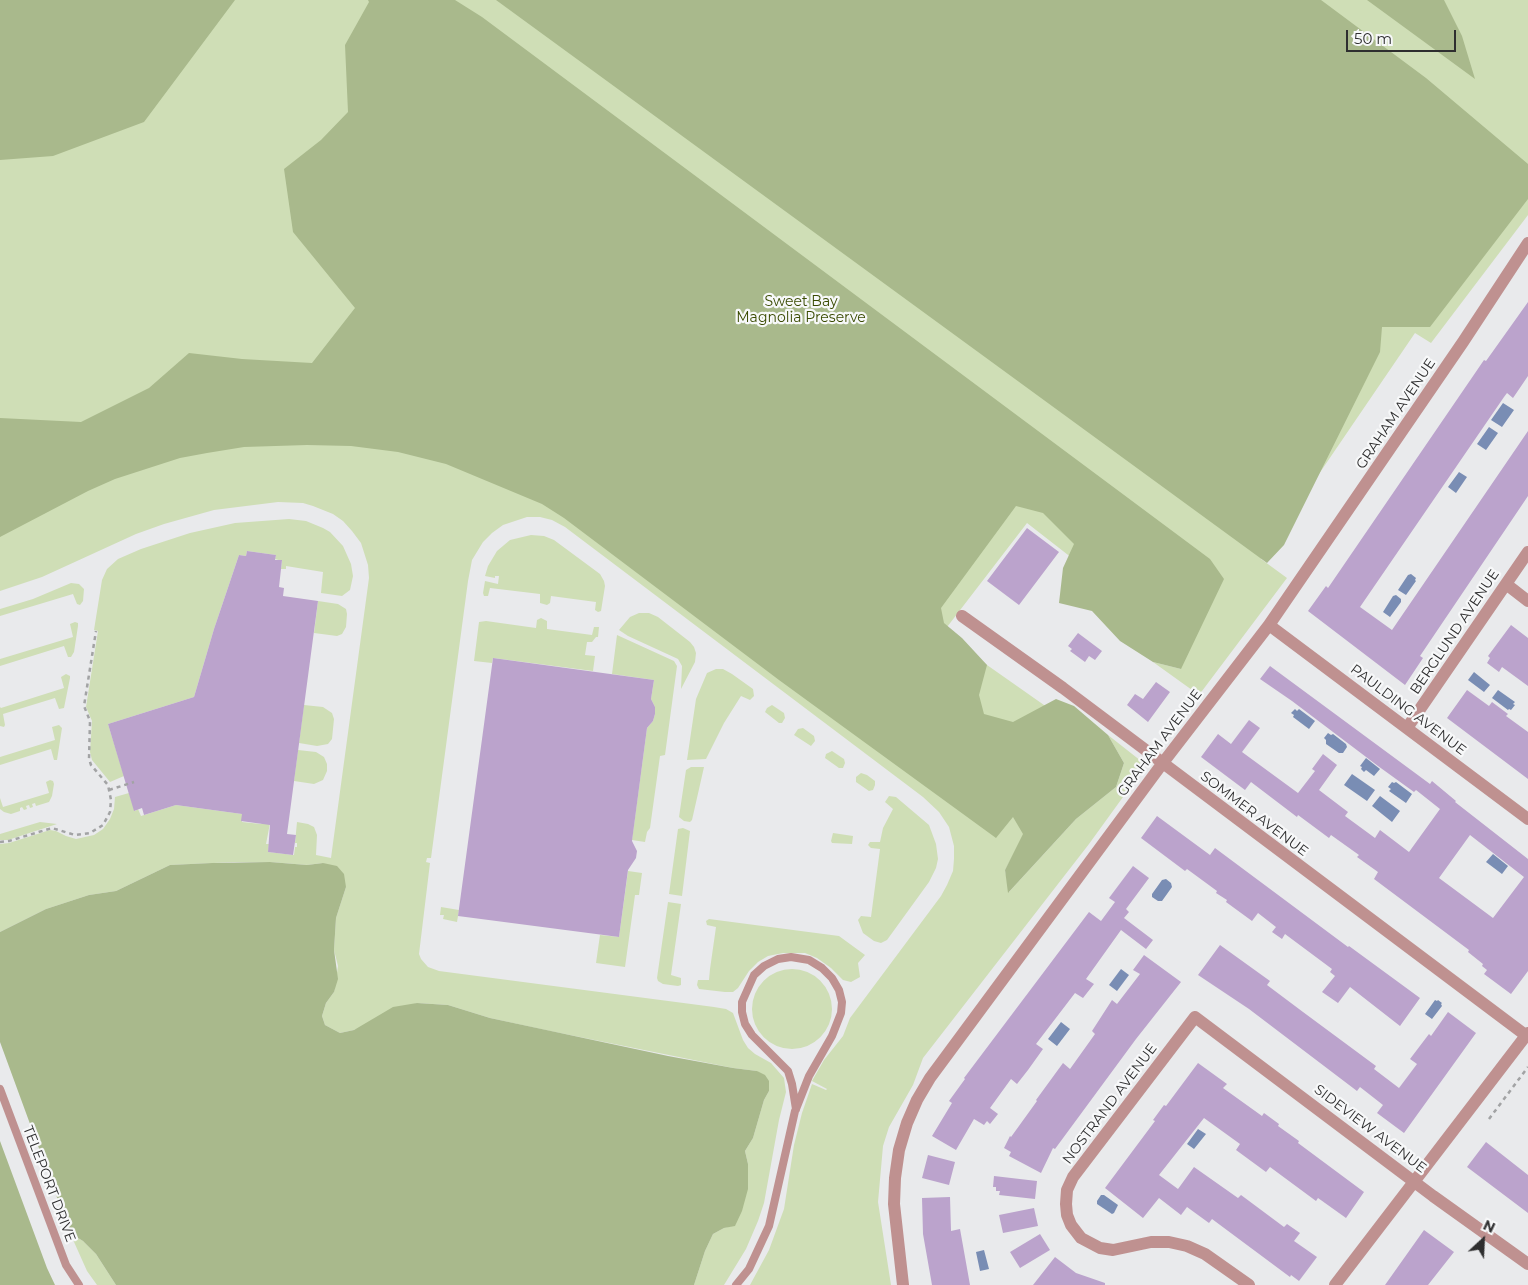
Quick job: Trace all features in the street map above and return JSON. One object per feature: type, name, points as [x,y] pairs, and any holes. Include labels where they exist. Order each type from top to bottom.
[{"type":"street","name":"GRAHAM AVENUE","points":[[903,1285],[894,1204],[895,1178],[899,1150],[907,1122],[930,1078],[1162,764],[1270,625],[1463,342],[1528,243]]},
{"type":"street","name":"BERGLUND AVENUE","points":[[1407,728],[1528,552]]},
{"type":"street","points":[[1506,584],[1528,601]]},
{"type":"street","name":"SOMMER AVENUE","points":[[962,616],[1063,688],[1162,764],[1527,1035]]},
{"type":"street","name":"PAULDING AVENUE","points":[[1270,625],[1528,819]]},
{"type":"street","name":"SIDEVIEW AVENUE","points":[[1195,1017],[1528,1264]]},
{"type":"street","name":"NOSTRAND AVENUE","points":[[1195,1017],[1073,1177],[1067,1190],[1067,1215],[1071,1225],[1081,1238],[1100,1248],[1113,1250],[1151,1242],[1169,1242],[1187,1246],[1205,1254],[1249,1285]]},
{"type":"street","points":[[1335,1285],[1527,1035]]},
{"type":"lane","points":[[736,1285],[749,1269],[769,1226],[796,1109],[817,1060],[838,1023],[842,1002],[832,978],[822,968],[809,960],[791,957],[778,959],[764,966],[754,975],[742,1002],[742,1012],[745,1024],[752,1035],[788,1071],[796,1109]]},
{"type":"lane","name":"TELEPORT DRIVE","points":[[0,1089],[66,1265],[79,1285]]},
{"type":"path","points":[[0,842],[52,828],[75,835],[82,835],[96,830],[103,825],[110,812],[110,790],[91,765],[89,759],[90,721],[84,706],[96,631]]},
{"type":"path","points":[[110,790],[134,782]]},
{"type":"path","points":[[1490,1119],[1528,1066]]},
{"type":"green space","name":"Sweet Bay Magnolia Preserve","points":[[0,0],[1528,0],[1528,215],[1431,343],[1415,333],[1261,559],[1287,578],[1199,695],[1153,662],[1181,669],[1140,611],[1027,523],[944,631],[987,665],[1081,731],[1005,870],[1009,892],[1076,819],[1116,787],[1124,763],[1108,735],[1141,761],[1144,768],[1089,844],[923,1058],[913,1085],[889,1127],[883,1146],[878,1202],[891,1285],[750,1285],[769,1250],[784,1209],[794,1145],[812,1084],[827,1089],[812,1081],[824,1060],[843,1036],[850,1018],[941,896],[947,885],[953,871],[954,859],[954,846],[949,827],[939,812],[923,797],[565,527],[552,520],[540,517],[527,517],[503,525],[483,542],[472,560],[431,858],[427,858],[426,862],[430,863],[419,954],[428,967],[439,971],[714,1007],[726,1009],[733,1013],[748,1048],[771,1063],[784,1078],[786,1092],[764,1203],[746,1249],[724,1285],[694,1285],[705,1251],[713,1234],[735,1225],[748,1164],[745,1151],[753,1138],[764,1100],[769,1091],[757,1071],[733,1068],[550,1031],[490,1018],[448,1005],[417,1003],[354,1030],[340,1033],[325,1025],[322,1016],[326,1003],[334,992],[338,966],[334,950],[336,918],[346,887],[323,863],[307,865],[235,862],[170,865],[116,891],[89,895],[46,909],[0,932],[0,844],[50,830],[76,839],[94,835],[103,829],[110,819],[114,809],[115,797],[129,793],[135,811],[138,809],[141,816],[176,805],[242,814],[242,822],[261,824],[271,818],[266,844],[269,844],[268,852],[294,855],[295,847],[297,847],[297,843],[295,843],[297,822],[308,824],[314,827],[317,835],[316,855],[331,858],[369,578],[368,565],[361,543],[343,521],[333,514],[303,503],[278,502],[214,510],[164,524],[136,534],[42,577],[0,591]]},
{"type":"green space","points":[[0,0],[235,0],[144,122],[53,156],[0,160]]},
{"type":"green space","points":[[368,0],[455,0],[482,17],[1210,559],[1224,579],[1181,669],[1153,662],[1120,641],[1092,611],[1059,603],[1063,568],[1074,544],[1043,513],[1016,506],[941,608],[944,623],[962,638],[987,665],[979,695],[984,714],[1013,722],[1056,699],[1074,706],[1108,735],[1124,763],[1116,787],[1076,819],[1008,893],[1005,870],[1023,834],[1013,817],[996,838],[779,680],[564,518],[542,504],[446,464],[398,452],[351,446],[244,447],[207,453],[180,458],[115,479],[0,537],[0,418],[81,422],[149,388],[189,353],[242,359],[312,363],[355,308],[293,232],[284,169],[321,140],[348,112],[345,45],[369,2]]},
{"type":"green space","points":[[496,0],[1321,0],[1426,78],[1528,164],[1528,199],[1430,327],[1382,327],[1380,352],[1284,545],[1267,563]]},
{"type":"green space","points":[[1367,0],[1444,0],[1462,36],[1475,79]]},
{"type":"green space","points":[[289,519],[306,521],[323,528],[330,532],[343,546],[351,564],[353,576],[350,590],[342,596],[321,593],[323,572],[286,566],[286,569],[281,569],[282,561],[275,559],[276,555],[247,551],[246,556],[239,555],[194,697],[108,724],[124,776],[110,782],[92,760],[90,752],[92,721],[86,707],[98,631],[94,630],[102,580],[107,569],[118,559],[141,549],[190,533],[235,523]]},
{"type":"green space","points":[[531,535],[544,536],[554,540],[600,574],[605,586],[601,611],[595,610],[596,602],[551,596],[550,603],[547,605],[540,603],[540,594],[490,588],[488,596],[484,596],[485,581],[498,584],[499,576],[495,576],[495,578],[485,576],[488,566],[497,551],[510,540]]},
{"type":"green space","points":[[71,583],[79,584],[84,589],[83,601],[80,605],[77,604],[73,594],[0,616],[0,609],[33,599]]},
{"type":"green space","points":[[318,601],[338,604],[346,609],[346,627],[342,634],[337,636],[314,633]]},
{"type":"green space","points":[[639,613],[649,613],[658,617],[694,647],[696,653],[695,662],[681,689],[682,666],[678,659],[619,630],[630,617]]},
{"type":"green space","points":[[541,618],[547,621],[547,629],[592,635],[594,627],[599,627],[598,637],[592,642],[587,642],[585,655],[595,656],[593,671],[493,658],[492,663],[474,661],[479,622],[486,621],[536,628],[537,620]]},
{"type":"green space","points":[[78,623],[78,626],[74,652],[71,657],[68,657],[64,646],[0,666],[0,659],[73,637],[70,624]]},
{"type":"green space","points":[[617,635],[674,661],[677,666],[665,755],[660,756],[650,828],[645,842],[632,840],[647,728],[653,721],[655,714],[655,707],[651,699],[654,680],[612,674]]},
{"type":"green space","points":[[716,669],[723,669],[732,674],[753,689],[754,696],[750,700],[741,696],[724,723],[706,759],[687,760],[696,699],[707,673]]},
{"type":"green space","points":[[66,674],[70,678],[64,708],[59,709],[55,698],[3,714],[5,725],[4,727],[0,726],[0,707],[64,688],[61,677]]},
{"type":"green space","points":[[304,705],[323,707],[332,713],[334,719],[332,739],[328,744],[317,746],[299,743]]},
{"type":"green space","points":[[772,705],[784,713],[785,718],[782,723],[779,723],[765,712]]},
{"type":"green space","points":[[59,725],[62,728],[57,760],[54,760],[51,749],[0,765],[0,757],[55,740],[52,727]]},
{"type":"green space","points":[[803,728],[814,736],[815,741],[811,746],[794,735],[798,729]]},
{"type":"green space","points":[[298,750],[316,752],[324,757],[327,771],[323,780],[314,784],[294,781]]},
{"type":"green space","points":[[832,751],[844,759],[843,768],[839,768],[825,758],[826,754]]},
{"type":"green space","points":[[691,767],[704,767],[690,822],[684,821],[679,817],[686,770]]},
{"type":"green space","points":[[861,773],[875,781],[873,790],[869,791],[856,782],[856,777]]},
{"type":"green space","points":[[50,780],[54,784],[49,802],[36,806],[35,803],[30,808],[29,805],[26,806],[27,809],[24,810],[22,807],[20,811],[11,814],[0,809],[0,798],[3,807],[49,793],[46,782]]},
{"type":"green space","points":[[889,796],[896,797],[929,825],[936,844],[938,859],[929,882],[887,940],[881,943],[874,941],[863,933],[858,920],[861,916],[871,917],[880,849],[871,848],[868,845],[870,842],[880,842],[883,828],[893,809],[885,802]]},
{"type":"green space","points":[[40,822],[57,824],[8,840],[0,840],[0,834]]},
{"type":"green space","points":[[683,828],[690,831],[682,896],[669,894],[678,829]]},
{"type":"green space","points":[[833,833],[853,836],[852,844],[832,843]]},
{"type":"green space","points":[[270,862],[307,865],[323,863],[337,866],[344,874],[346,887],[336,918],[334,950],[338,979],[322,1016],[325,1025],[340,1033],[354,1030],[393,1007],[417,1003],[448,1005],[490,1018],[668,1056],[757,1071],[765,1075],[769,1081],[769,1091],[764,1100],[753,1138],[745,1151],[748,1164],[748,1189],[742,1211],[735,1226],[724,1228],[713,1234],[705,1251],[694,1285],[116,1285],[96,1254],[83,1241],[70,1233],[0,1042],[0,932],[46,909],[89,895],[116,891],[170,865]]},
{"type":"green space","points":[[628,871],[642,873],[639,895],[635,895],[625,967],[596,963],[600,935],[619,937]]},
{"type":"green space","points":[[668,902],[681,904],[671,975],[681,978],[681,985],[678,986],[663,984],[657,978]]},
{"type":"green space","points":[[441,907],[459,910],[457,922],[443,919],[444,915],[440,915]]},
{"type":"green space","points":[[709,919],[839,936],[865,955],[858,963],[860,977],[851,982],[843,980],[817,958],[805,953],[783,953],[768,956],[758,962],[733,992],[699,989],[697,985],[698,980],[709,980],[716,927],[707,925],[706,921]]},
{"type":"green space","points":[[792,969],[807,972],[820,981],[829,994],[832,1009],[829,1024],[820,1037],[807,1046],[792,1049],[777,1046],[764,1037],[755,1024],[752,1009],[755,994],[764,981],[777,972]]},
{"type":"green space","points":[[0,1141],[47,1268],[55,1285],[0,1285]]},
{"type":"green space","points":[[70,1233],[83,1241],[96,1254],[116,1285],[97,1285],[87,1271]]},
{"type":"water","points":[[1503,403],[1514,410],[1502,427],[1491,420]]},
{"type":"water","points":[[1489,427],[1498,433],[1486,450],[1477,444]]},
{"type":"water","points":[[1459,472],[1467,477],[1456,493],[1448,487]]},
{"type":"water","points":[[1411,574],[1416,578],[1416,581],[1406,595],[1398,590],[1408,575]]},
{"type":"water","points":[[1396,595],[1401,599],[1401,602],[1390,617],[1383,612],[1393,596]]},
{"type":"water","points":[[1474,672],[1490,685],[1484,692],[1468,680]]},
{"type":"water","points":[[1498,690],[1515,702],[1511,710],[1508,710],[1492,698]]},
{"type":"water","points":[[1295,709],[1297,711],[1299,709],[1315,721],[1309,729],[1293,717],[1294,715],[1291,713]]},
{"type":"water","points":[[1328,733],[1333,734],[1346,744],[1347,747],[1343,753],[1339,753],[1326,744],[1324,738]]},
{"type":"water","points":[[1366,758],[1380,769],[1374,776],[1361,769],[1362,767],[1360,766]]},
{"type":"water","points":[[1352,774],[1375,790],[1367,801],[1344,785]]},
{"type":"water","points":[[1392,782],[1396,782],[1412,794],[1406,803],[1389,791],[1391,789],[1388,787]]},
{"type":"water","points":[[1380,796],[1400,811],[1392,822],[1372,806]]},
{"type":"water","points":[[1493,854],[1508,866],[1502,874],[1486,862]]},
{"type":"water","points":[[1166,879],[1171,883],[1172,887],[1162,901],[1158,901],[1152,897],[1152,894],[1162,880]]},
{"type":"water","points":[[1121,969],[1129,975],[1117,991],[1109,985]]},
{"type":"water","points":[[1435,1000],[1442,1003],[1442,1006],[1432,1019],[1425,1014]]},
{"type":"water","points":[[1061,1022],[1070,1029],[1057,1046],[1048,1039]]},
{"type":"water","points":[[1198,1129],[1206,1134],[1194,1149],[1187,1144]]},
{"type":"water","points":[[1101,1195],[1104,1195],[1118,1205],[1114,1213],[1112,1214],[1097,1204]]},
{"type":"water","points":[[984,1250],[989,1269],[980,1271],[976,1252]]},
{"type":"building","points":[[1528,302],[1528,376],[1513,398],[1507,393],[1504,397],[1360,607],[1392,630],[1528,431],[1528,496],[1420,656],[1423,658],[1405,685],[1308,611],[1326,586],[1328,588],[1484,360],[1486,361]]},
{"type":"building","points":[[1027,528],[1059,552],[1019,605],[987,581]]},
{"type":"building","points":[[247,551],[276,555],[275,560],[282,560],[279,587],[284,588],[283,596],[318,601],[287,834],[296,835],[293,855],[268,852],[270,825],[241,821],[242,814],[176,805],[144,815],[142,808],[134,811],[108,724],[194,697],[239,555],[246,556]]},
{"type":"building","points":[[1511,625],[1528,638],[1528,686],[1502,667],[1499,672],[1487,663],[1490,658],[1488,656]]},
{"type":"building","points":[[1078,633],[1102,651],[1095,660],[1089,656],[1085,662],[1070,651],[1072,649],[1068,646]]},
{"type":"building","points":[[493,658],[654,680],[651,699],[655,707],[655,714],[653,721],[647,728],[632,841],[637,851],[636,858],[628,870],[619,937],[458,916]]},
{"type":"building","points":[[1270,666],[1430,784],[1432,781],[1455,802],[1528,859],[1528,971],[1511,994],[1484,974],[1487,970],[1482,966],[1483,964],[1468,952],[1469,950],[1374,879],[1378,872],[1357,857],[1359,855],[1331,835],[1329,838],[1298,815],[1297,817],[1251,782],[1245,790],[1201,757],[1218,734],[1231,744],[1249,720],[1260,728],[1242,752],[1298,793],[1315,771],[1312,769],[1323,754],[1337,765],[1319,790],[1348,812],[1345,816],[1375,838],[1380,830],[1409,852],[1440,809],[1260,679]],"holes":[[[1470,835],[1524,877],[1493,918],[1439,878]]]},
{"type":"building","points":[[1156,682],[1170,692],[1148,722],[1127,705],[1135,694],[1143,699]]},
{"type":"building","points":[[1467,690],[1489,706],[1492,702],[1508,714],[1506,716],[1528,732],[1528,779],[1447,718]]},
{"type":"building","points":[[1157,816],[1210,855],[1215,848],[1420,998],[1400,1026],[1350,987],[1338,1003],[1322,992],[1335,976],[1330,972],[1332,969],[1285,934],[1282,939],[1272,932],[1276,927],[1258,913],[1252,921],[1226,902],[1227,900],[1216,893],[1217,891],[1187,869],[1185,871],[1141,838]]},
{"type":"building","points":[[1133,866],[1149,878],[1126,909],[1129,912],[1124,918],[1153,940],[1146,949],[1121,930],[1086,979],[1094,984],[1083,998],[1075,993],[1036,1044],[1043,1049],[1028,1070],[1017,1084],[1011,1079],[990,1108],[998,1114],[990,1124],[987,1121],[984,1125],[974,1119],[956,1150],[932,1136],[952,1103],[949,1101],[964,1078],[1089,912],[1101,921],[1115,902],[1109,898]]},
{"type":"building","points":[[1220,945],[1270,981],[1267,985],[1376,1066],[1374,1069],[1399,1088],[1417,1064],[1410,1059],[1429,1034],[1431,1036],[1448,1012],[1476,1033],[1404,1133],[1377,1113],[1383,1105],[1360,1087],[1357,1091],[1249,1009],[1198,975]]},
{"type":"building","points":[[1144,955],[1181,982],[1136,1039],[1055,1149],[1053,1148],[1041,1173],[1009,1156],[1011,1152],[1004,1148],[1010,1136],[1063,1063],[1070,1069],[1095,1034],[1092,1031],[1112,1000],[1117,1004],[1140,974],[1133,970]]},
{"type":"building","points":[[1198,1063],[1227,1084],[1223,1088],[1262,1116],[1264,1113],[1279,1124],[1278,1126],[1299,1141],[1298,1143],[1364,1192],[1346,1218],[1318,1198],[1316,1201],[1270,1167],[1266,1172],[1236,1150],[1240,1144],[1204,1118],[1159,1175],[1178,1189],[1194,1167],[1238,1198],[1241,1195],[1284,1227],[1287,1224],[1300,1233],[1294,1241],[1317,1257],[1299,1281],[1291,1275],[1290,1277],[1212,1219],[1209,1223],[1187,1207],[1181,1215],[1159,1198],[1143,1218],[1105,1188],[1155,1121],[1153,1120],[1164,1105],[1166,1106]]},
{"type":"building","points":[[1486,1142],[1528,1175],[1528,1213],[1467,1167]]},
{"type":"building","points":[[928,1155],[955,1162],[949,1185],[922,1178]]},
{"type":"building","points":[[994,1176],[1037,1181],[1035,1199],[999,1195],[1000,1191],[996,1191],[996,1187],[993,1187]]},
{"type":"building","points":[[950,1197],[951,1231],[960,1229],[970,1285],[932,1285],[923,1234],[922,1198]]},
{"type":"building","points":[[1034,1208],[1038,1226],[1003,1233],[999,1215]]},
{"type":"building","points":[[1424,1230],[1454,1252],[1428,1285],[1385,1285]]},
{"type":"building","points":[[1040,1234],[1050,1250],[1020,1268],[1010,1252]]},
{"type":"building","points":[[1055,1257],[1076,1273],[1105,1283],[1105,1285],[1033,1285]]}]
